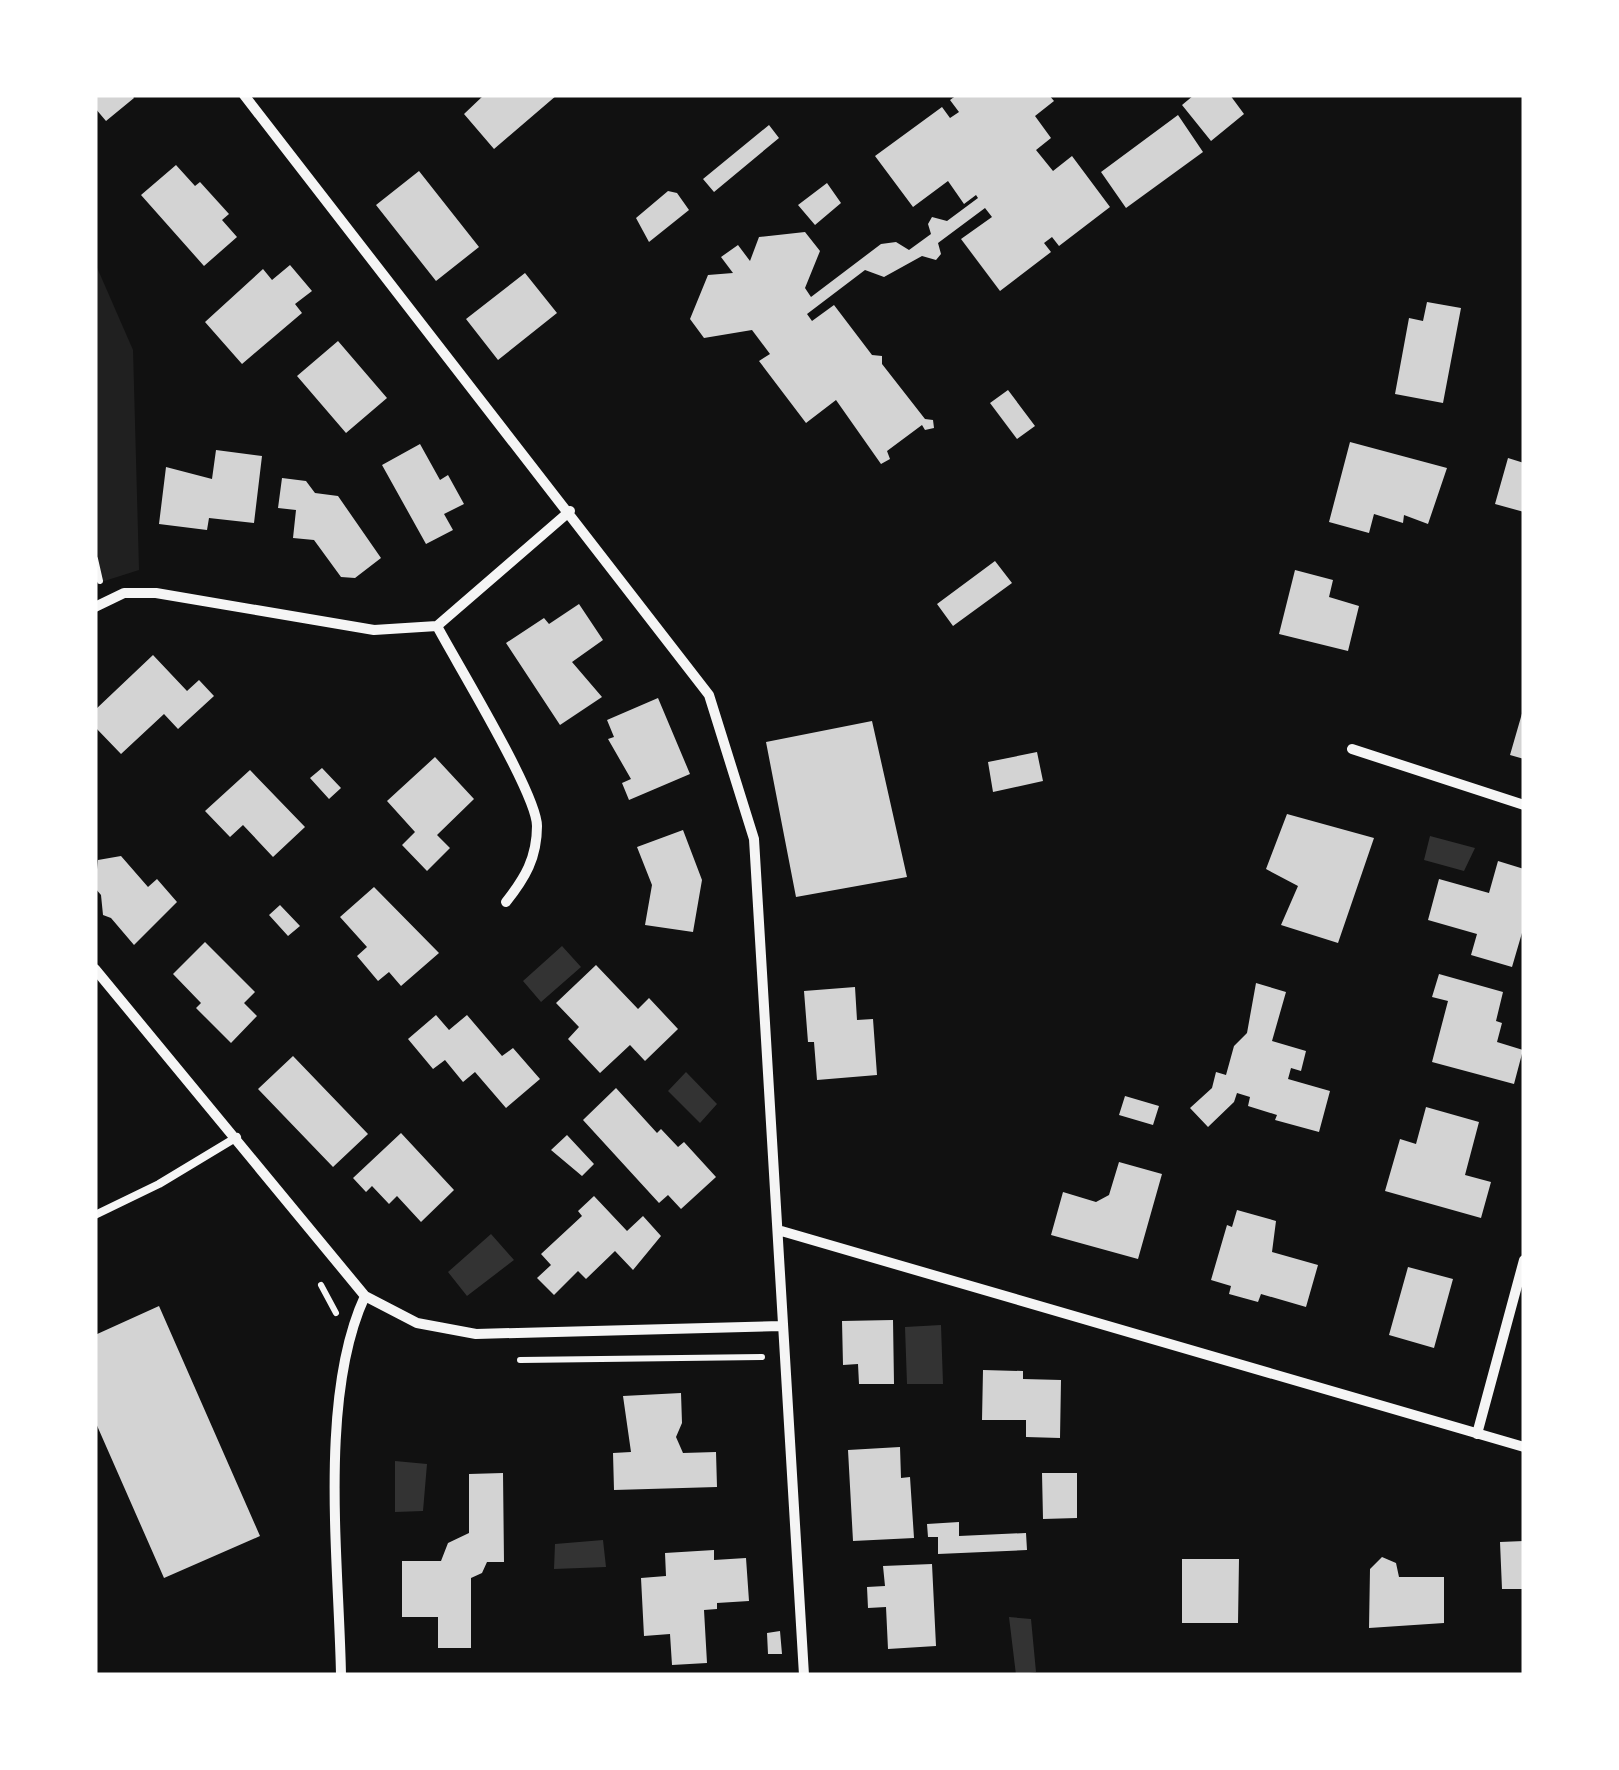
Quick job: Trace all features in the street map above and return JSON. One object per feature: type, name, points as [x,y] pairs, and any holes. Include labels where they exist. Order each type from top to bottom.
[{"type":"street","points":[[244,95],[709,695],[754,839],[804,1675]]},
{"type":"street","points":[[95,607],[124,593],[156,593],[374,630],[437,626],[570,511]]},
{"type":"street","points":[[437,626],[518,777],[537,822],[530,871],[506,902]]},
{"type":"street","points":[[1352,750],[1524,805]]},
{"type":"street","points":[[95,970],[365,1296],[416,1323],[476,1334],[781,1326]]},
{"type":"street","points":[[778,1230],[1524,1447]]},
{"type":"street","points":[[1477,1434],[1524,1260]]},
{"type":"street","points":[[341,1675],[336,1404],[347,1335],[365,1296]]},
{"type":"lane","points":[[95,1216],[159,1184],[237,1137]]},
{"type":"shaded area","points":[[95,263],[133,350],[139,570],[95,584]]},
{"type":"shaded area","points":[[1430,836],[1475,848],[1464,871],[1424,860]]},
{"type":"shaded area","points":[[562,946],[581,967],[541,1002],[523,981]]},
{"type":"shaded area","points":[[686,1072],[717,1104],[700,1123],[668,1091]]},
{"type":"shaded area","points":[[491,1234],[514,1260],[467,1296],[448,1272]]},
{"type":"shaded area","points":[[941,1325],[943,1384],[907,1384],[905,1327]]},
{"type":"shaded area","points":[[395,1461],[427,1464],[423,1511],[395,1512]]},
{"type":"shaded area","points":[[603,1540],[606,1567],[554,1569],[555,1544]]},
{"type":"shaded area","points":[[1009,1617],[1031,1619],[1036,1672],[1016,1675]]},
{"type":"building","points":[[95,95],[134,98],[106,121],[95,108]]},
{"type":"building","points":[[484,95],[557,95],[494,149],[464,114]]},
{"type":"building","points":[[957,95],[1049,95],[1054,101],[1035,116],[1051,138],[1036,150],[1053,171],[1072,156],[1110,207],[1059,246],[1052,237],[1044,243],[1051,252],[1000,291],[961,239],[992,217],[985,208],[938,243],[941,254],[936,260],[922,256],[884,277],[865,270],[807,314],[812,321],[834,305],[872,355],[882,356],[882,364],[925,419],[933,420],[934,428],[925,430],[922,425],[887,451],[890,459],[881,464],[836,400],[806,423],[759,361],[770,354],[752,330],[704,338],[690,319],[708,275],[733,273],[721,257],[738,245],[750,261],[759,237],[805,232],[820,251],[805,288],[811,297],[881,244],[896,242],[909,250],[931,234],[928,224],[932,217],[947,221],[978,198],[976,195],[964,204],[948,181],[913,207],[875,156],[942,107],[950,118],[959,112],[950,100]]},
{"type":"building","points":[[1194,95],[1230,95],[1244,114],[1211,141],[1182,105]]},
{"type":"building","points":[[1178,115],[1203,152],[1126,208],[1101,172]]},
{"type":"building","points":[[769,125],[779,138],[714,192],[703,179]]},
{"type":"building","points":[[176,165],[195,186],[200,182],[229,214],[222,220],[237,237],[204,266],[141,195]]},
{"type":"building","points":[[419,171],[479,247],[436,281],[376,205]]},
{"type":"building","points":[[827,183],[841,203],[815,225],[798,205]]},
{"type":"building","points":[[668,191],[677,193],[689,210],[649,242],[636,218]]},
{"type":"building","points":[[290,265],[312,291],[295,304],[302,313],[242,364],[205,322],[263,269],[272,280]]},
{"type":"building","points":[[525,273],[557,313],[498,360],[466,319]]},
{"type":"building","points":[[1427,302],[1461,308],[1443,403],[1395,394],[1409,318],[1423,321]]},
{"type":"building","points":[[338,341],[387,398],[346,433],[297,376]]},
{"type":"building","points":[[1008,390],[1035,426],[1017,439],[990,403]]},
{"type":"building","points":[[1350,442],[1447,468],[1428,524],[1404,515],[1403,523],[1374,514],[1369,533],[1329,522]]},
{"type":"building","points":[[420,444],[440,480],[448,475],[464,504],[444,514],[453,530],[426,544],[382,465]]},
{"type":"building","points":[[216,450],[262,456],[254,523],[209,518],[207,530],[159,524],[166,467],[212,479]]},
{"type":"building","points":[[1508,458],[1524,463],[1524,512],[1495,504]]},
{"type":"building","points":[[282,478],[306,481],[315,493],[338,496],[381,558],[355,578],[341,577],[314,540],[293,538],[296,510],[278,508]]},
{"type":"building","points":[[995,561],[1012,583],[953,626],[937,604]]},
{"type":"building","points":[[1295,570],[1333,580],[1329,597],[1359,606],[1348,651],[1279,634]]},
{"type":"building","points":[[579,604],[603,640],[572,662],[602,697],[560,725],[506,643],[544,618],[549,624]]},
{"type":"building","points":[[153,655],[187,691],[199,680],[214,696],[178,729],[164,714],[121,754],[95,727],[95,710]]},
{"type":"building","points":[[658,698],[690,774],[629,800],[622,783],[631,779],[608,739],[614,737],[607,720]]},
{"type":"building","points":[[1524,710],[1524,759],[1510,755]]},
{"type":"building","points":[[872,721],[907,877],[796,897],[766,742]]},
{"type":"building","points":[[1037,752],[1043,781],[993,792],[988,762]]},
{"type":"building","points":[[435,757],[474,799],[437,835],[450,848],[427,871],[402,845],[415,832],[387,801]]},
{"type":"building","points":[[322,768],[341,788],[329,799],[310,778]]},
{"type":"building","points":[[250,770],[305,827],[273,857],[243,825],[230,837],[205,811]]},
{"type":"building","points":[[1287,814],[1374,838],[1338,943],[1281,925],[1298,886],[1266,869]]},
{"type":"building","points":[[683,830],[702,880],[693,932],[645,925],[652,885],[637,847]]},
{"type":"building","points":[[121,856],[148,887],[157,879],[177,902],[134,945],[111,918],[103,915],[101,895],[95,888],[98,860]]},
{"type":"building","points":[[1498,861],[1524,869],[1524,926],[1512,967],[1471,955],[1477,934],[1428,920],[1439,879],[1489,893]]},
{"type":"building","points":[[374,887],[439,953],[401,986],[389,972],[378,981],[357,956],[367,947],[340,917]]},
{"type":"building","points":[[280,905],[300,926],[288,936],[269,915]]},
{"type":"building","points":[[205,942],[255,992],[244,1003],[257,1016],[231,1043],[196,1008],[201,1003],[173,974]]},
{"type":"building","points":[[596,965],[638,1009],[649,998],[678,1029],[645,1061],[630,1045],[600,1073],[568,1039],[579,1027],[556,1003]]},
{"type":"building","points":[[1439,974],[1503,992],[1496,1021],[1502,1023],[1497,1042],[1523,1050],[1514,1084],[1432,1062],[1448,1001],[1432,997]]},
{"type":"building","points":[[1256,983],[1286,992],[1272,1041],[1306,1051],[1301,1071],[1291,1068],[1288,1079],[1330,1091],[1319,1132],[1275,1120],[1277,1115],[1248,1106],[1250,1097],[1237,1093],[1234,1102],[1208,1127],[1190,1108],[1212,1088],[1216,1072],[1226,1075],[1234,1046],[1247,1033]]},
{"type":"building","points":[[855,987],[857,1020],[873,1019],[877,1075],[817,1080],[814,1042],[808,1042],[804,991]]},
{"type":"building","points":[[436,1015],[449,1030],[467,1015],[502,1056],[513,1048],[540,1079],[506,1108],[475,1072],[463,1082],[445,1060],[433,1069],[408,1039]]},
{"type":"building","points":[[293,1056],[368,1134],[333,1167],[258,1089]]},
{"type":"building","points":[[616,1088],[657,1133],[661,1129],[678,1147],[684,1142],[716,1177],[681,1209],[668,1195],[659,1203],[583,1120]]},
{"type":"building","points":[[1125,1096],[1159,1106],[1153,1125],[1119,1115]]},
{"type":"building","points":[[1426,1107],[1479,1122],[1465,1175],[1491,1182],[1481,1218],[1385,1191],[1400,1139],[1416,1144]]},
{"type":"building","points":[[401,1133],[454,1190],[421,1222],[397,1196],[389,1204],[372,1186],[366,1192],[353,1178]]},
{"type":"building","points":[[567,1135],[594,1164],[582,1176],[551,1150]]},
{"type":"building","points":[[1119,1162],[1162,1174],[1138,1259],[1051,1235],[1063,1192],[1096,1202],[1109,1195]]},
{"type":"building","points":[[594,1196],[627,1231],[643,1216],[661,1236],[633,1270],[615,1251],[586,1279],[578,1271],[554,1295],[537,1278],[551,1265],[541,1254],[582,1216],[578,1211]]},
{"type":"building","points":[[1237,1210],[1276,1221],[1272,1252],[1318,1265],[1306,1307],[1261,1294],[1258,1302],[1229,1294],[1231,1286],[1211,1280],[1227,1225],[1232,1227]]},
{"type":"building","points":[[1408,1267],[1453,1279],[1434,1348],[1389,1335]]},
{"type":"building","points":[[159,1306],[260,1536],[164,1578],[95,1421],[95,1335]]},
{"type":"building","points":[[893,1320],[894,1384],[859,1384],[858,1364],[843,1365],[842,1321]]},
{"type":"building","points":[[983,1370],[1023,1371],[1023,1379],[1061,1380],[1060,1438],[1026,1437],[1026,1420],[982,1420]]},
{"type":"building","points":[[681,1393],[682,1423],[676,1437],[683,1453],[716,1452],[717,1487],[614,1490],[613,1453],[631,1452],[623,1396]]},
{"type":"building","points":[[900,1447],[901,1478],[910,1477],[914,1538],[853,1541],[848,1450]]},
{"type":"building","points":[[503,1473],[504,1562],[487,1562],[482,1573],[471,1578],[471,1648],[438,1648],[438,1617],[402,1617],[402,1561],[441,1561],[448,1543],[469,1533],[469,1474]]},
{"type":"building","points":[[1042,1473],[1077,1473],[1077,1518],[1043,1519]]},
{"type":"building","points":[[959,1522],[959,1536],[1026,1533],[1027,1550],[938,1554],[938,1537],[928,1537],[927,1524]]},
{"type":"building","points":[[1524,1541],[1524,1589],[1502,1589],[1500,1542]]},
{"type":"building","points":[[714,1550],[714,1560],[746,1558],[749,1601],[717,1603],[717,1609],[704,1610],[707,1663],[672,1665],[670,1634],[644,1636],[641,1578],[666,1576],[665,1553]]},
{"type":"building","points":[[1382,1557],[1396,1563],[1399,1577],[1444,1577],[1444,1623],[1369,1628],[1370,1569]]},
{"type":"building","points":[[1182,1559],[1239,1559],[1238,1623],[1182,1623]]},
{"type":"building","points":[[932,1564],[936,1646],[888,1649],[886,1607],[868,1608],[867,1587],[885,1586],[883,1566]]},
{"type":"building","points":[[780,1631],[782,1654],[768,1654],[767,1633]]}]
